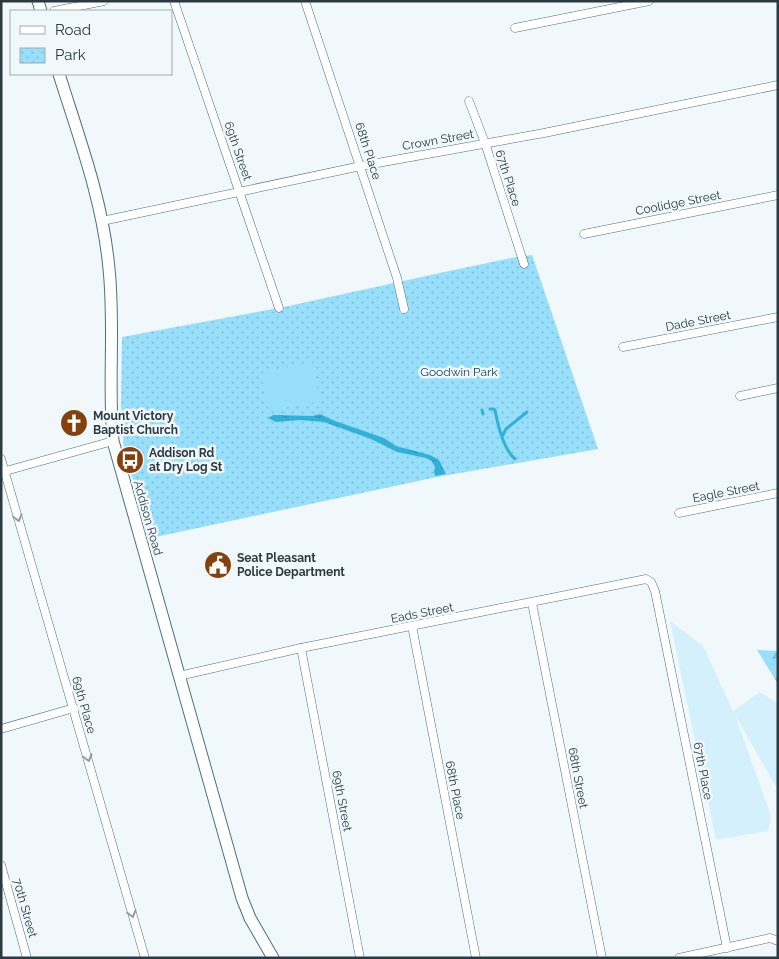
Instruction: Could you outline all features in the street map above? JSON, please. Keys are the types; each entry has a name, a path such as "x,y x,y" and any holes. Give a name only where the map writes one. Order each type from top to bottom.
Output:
{"main road":[{"name":"Addison Road","path":"59,75 88,161 106,245 111,293 110,398 113,440 242,898 250,918 273,958"}],"street":[{"path":"59,10 104,1"},
{"name":"69th Street","path":"174,1 279,308"},
{"name":"68th Place","path":"305,1 361,166 397,278 404,309"},
{"path":"515,28 649,1"},
{"name":"Crown Street","path":"102,221 239,190 544,133 778,85"},
{"name":"67th Place","path":"468,101 485,143 524,264"},
{"name":"Coolidge Street","path":"584,234 778,195"},
{"name":"Dade Street","path":"623,347 778,317"},
{"path":"740,396 778,388"},
{"path":"3,472 113,440"},
{"name":"69th Place","path":"1,459 3,472 74,708 144,958"},
{"name":"Eagle Street","path":"679,513 778,493"},
{"name":"Eads Street","path":"180,676 301,648 532,603 644,578 651,582 656,598"},
{"name":"67th Place","path":"656,598 727,948"},
{"name":"68th Street","path":"532,603 602,958"},
{"name":"68th Place","path":"412,626 476,958"},
{"name":"69th Street","path":"301,648 360,958"},
{"path":"1,729 74,708"},
{"name":"70th Street","path":"1,864 27,958"},
{"path":"679,958 770,938 778,942"}],"shaded area":[{"path":"670,621 703,646 733,711 760,692 778,703 778,790 735,715 771,816 768,831 716,840"}],"green space":[{"name":"Goodwin Park","path":"532,255 598,449 437,477 151,538 124,451 121,406 122,337 284,307"},
{"path":"312,362 320,401 269,411 261,373"},
{"path":"757,650 778,651 778,684"}],"water":[{"path":"320,414 384,438 396,446 430,455 439,460 446,474 435,476 435,467 432,461 426,458 397,452 371,439 324,422 300,420 276,422 268,418 273,415 313,416"}],"waterway":[{"path":"490,409 495,410 504,443 515,459"},
{"path":"482,410 483,414"},
{"path":"503,435 506,429 527,412"}],"place":[{"name":"Mount Victory Baptist Church","path":"74,423"},
{"name":"Addison Rd at Dry Log St","path":"130,460"},
{"name":"Seat Pleasant Police Department","path":"218,565"}]}
